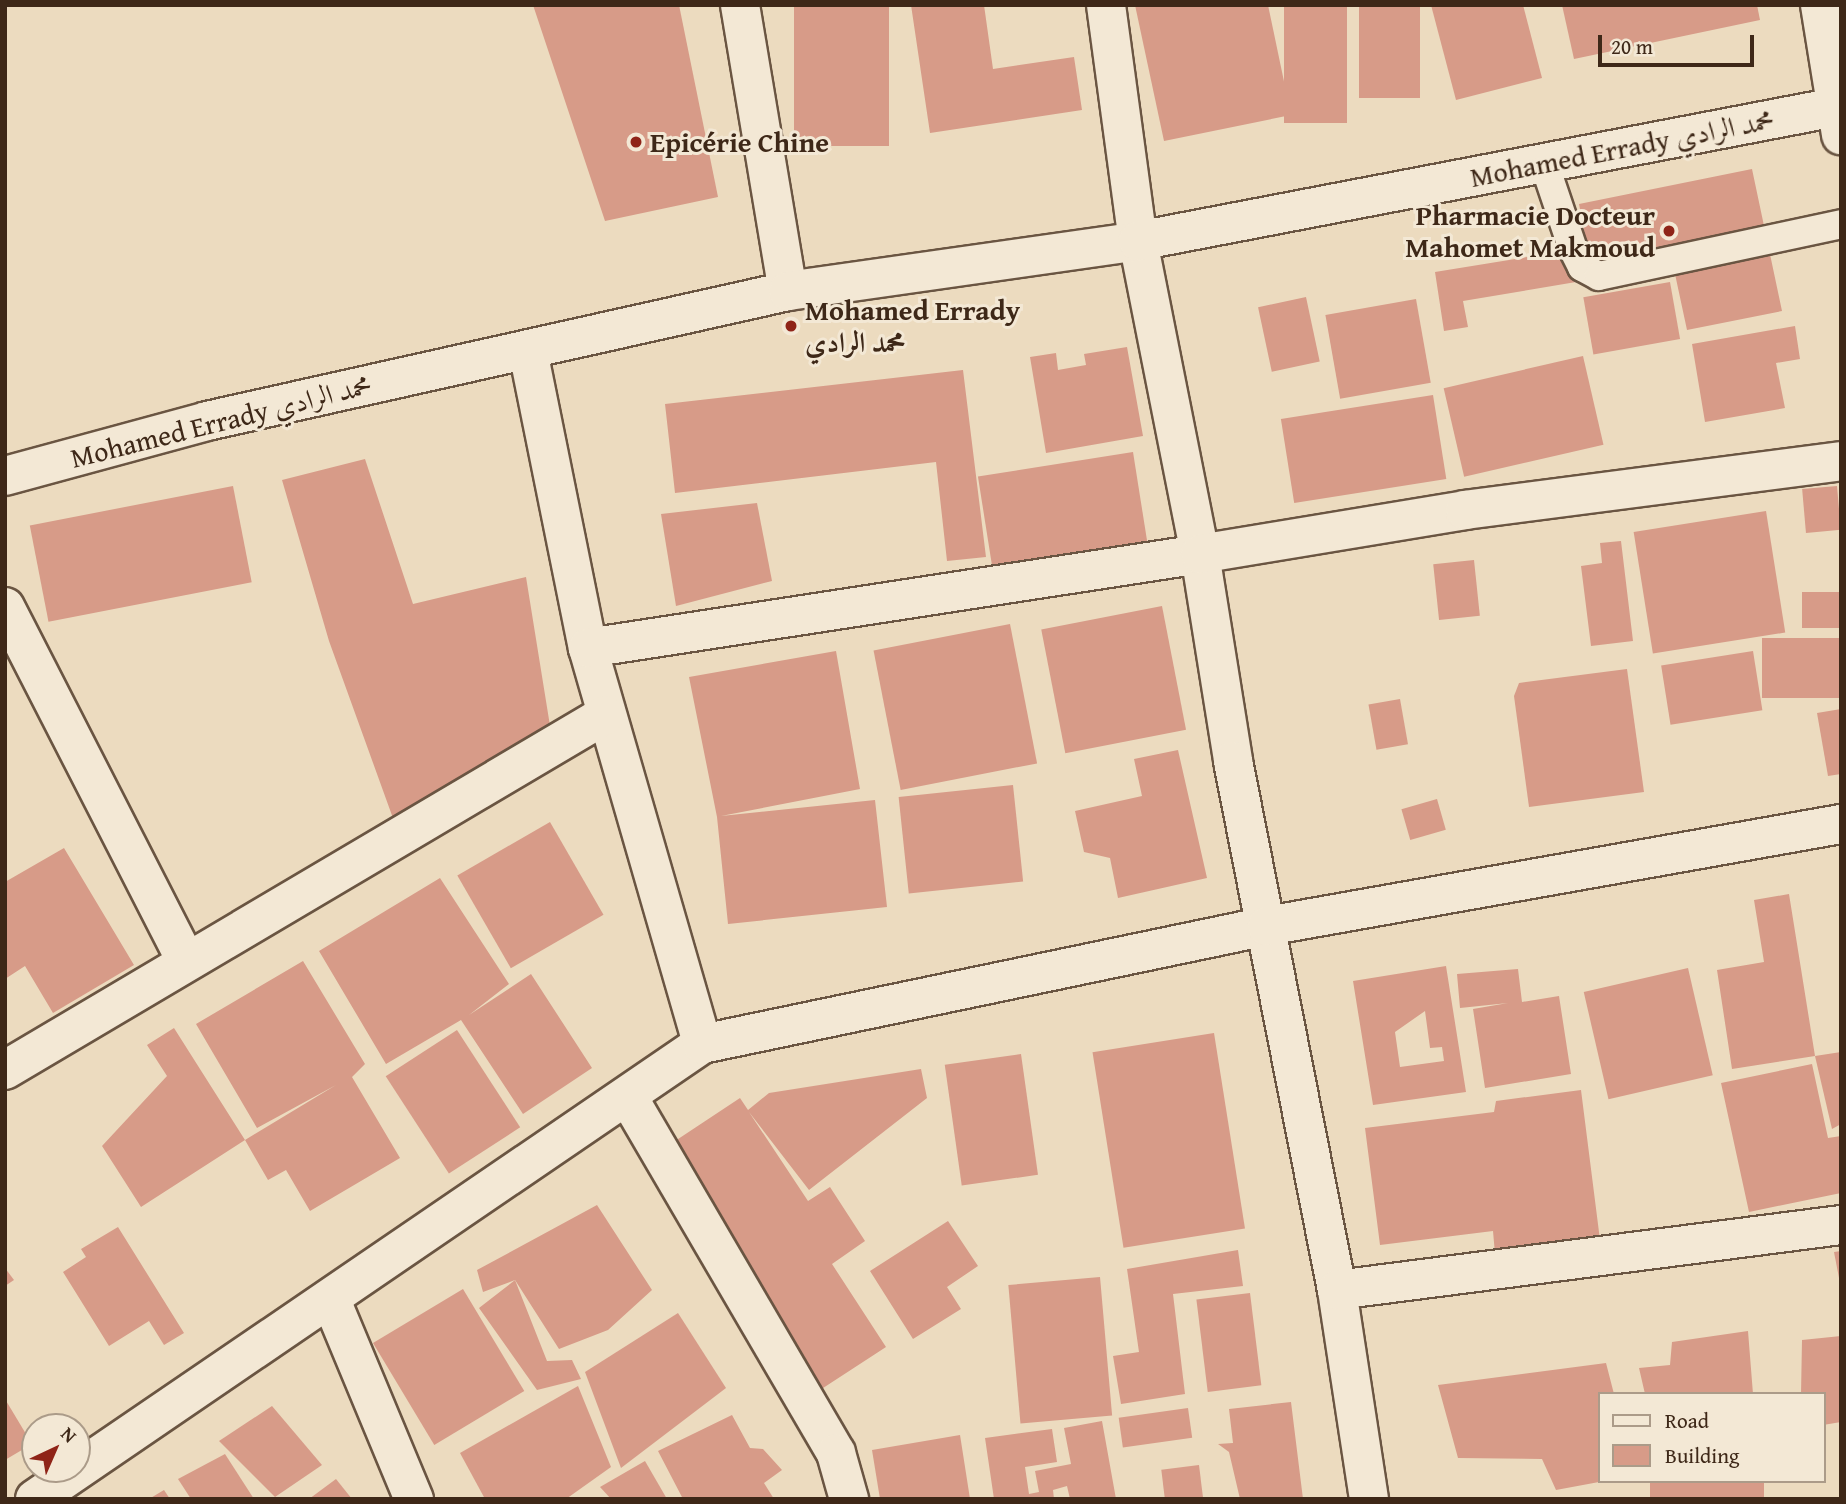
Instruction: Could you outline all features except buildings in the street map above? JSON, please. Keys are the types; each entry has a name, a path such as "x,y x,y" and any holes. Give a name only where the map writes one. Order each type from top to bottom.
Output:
{"street":[{"path":"740,5 788,291"},
{"path":"1106,5 1139,241 1200,554 1233,761 1337,1290 1369,1499"},
{"path":"1820,5 1839,116"},
{"name":"Mohamed Errady محمد الرادي","path":"5,476 220,418 788,291 1139,241 1544,163 1839,116"},
{"path":"528,351 588,648 605,715 702,1044"},
{"path":"588,648 1200,554 1465,510 1841,461"},
{"path":"5,607 186,961"},
{"path":"5,1070 605,715"},
{"path":"34,1499 331,1300 702,1044 1267,926 1841,824"},
{"path":"628,1097 836,1453 849,1499"},
{"path":"1337,1290 1841,1226"},
{"path":"331,1300 414,1499"}],"lane":[{"path":"1544,163 1573,249 1582,267 1598,276 1841,225"}],"place":[{"name":"Epicérie Chine","path":"636,142"},
{"name":"Pharmacie Docteur Mahomet Makmoud","path":"1669,231"},
{"name":"Mohamed Errady محمد الرادي","path":"791,326"}]}
